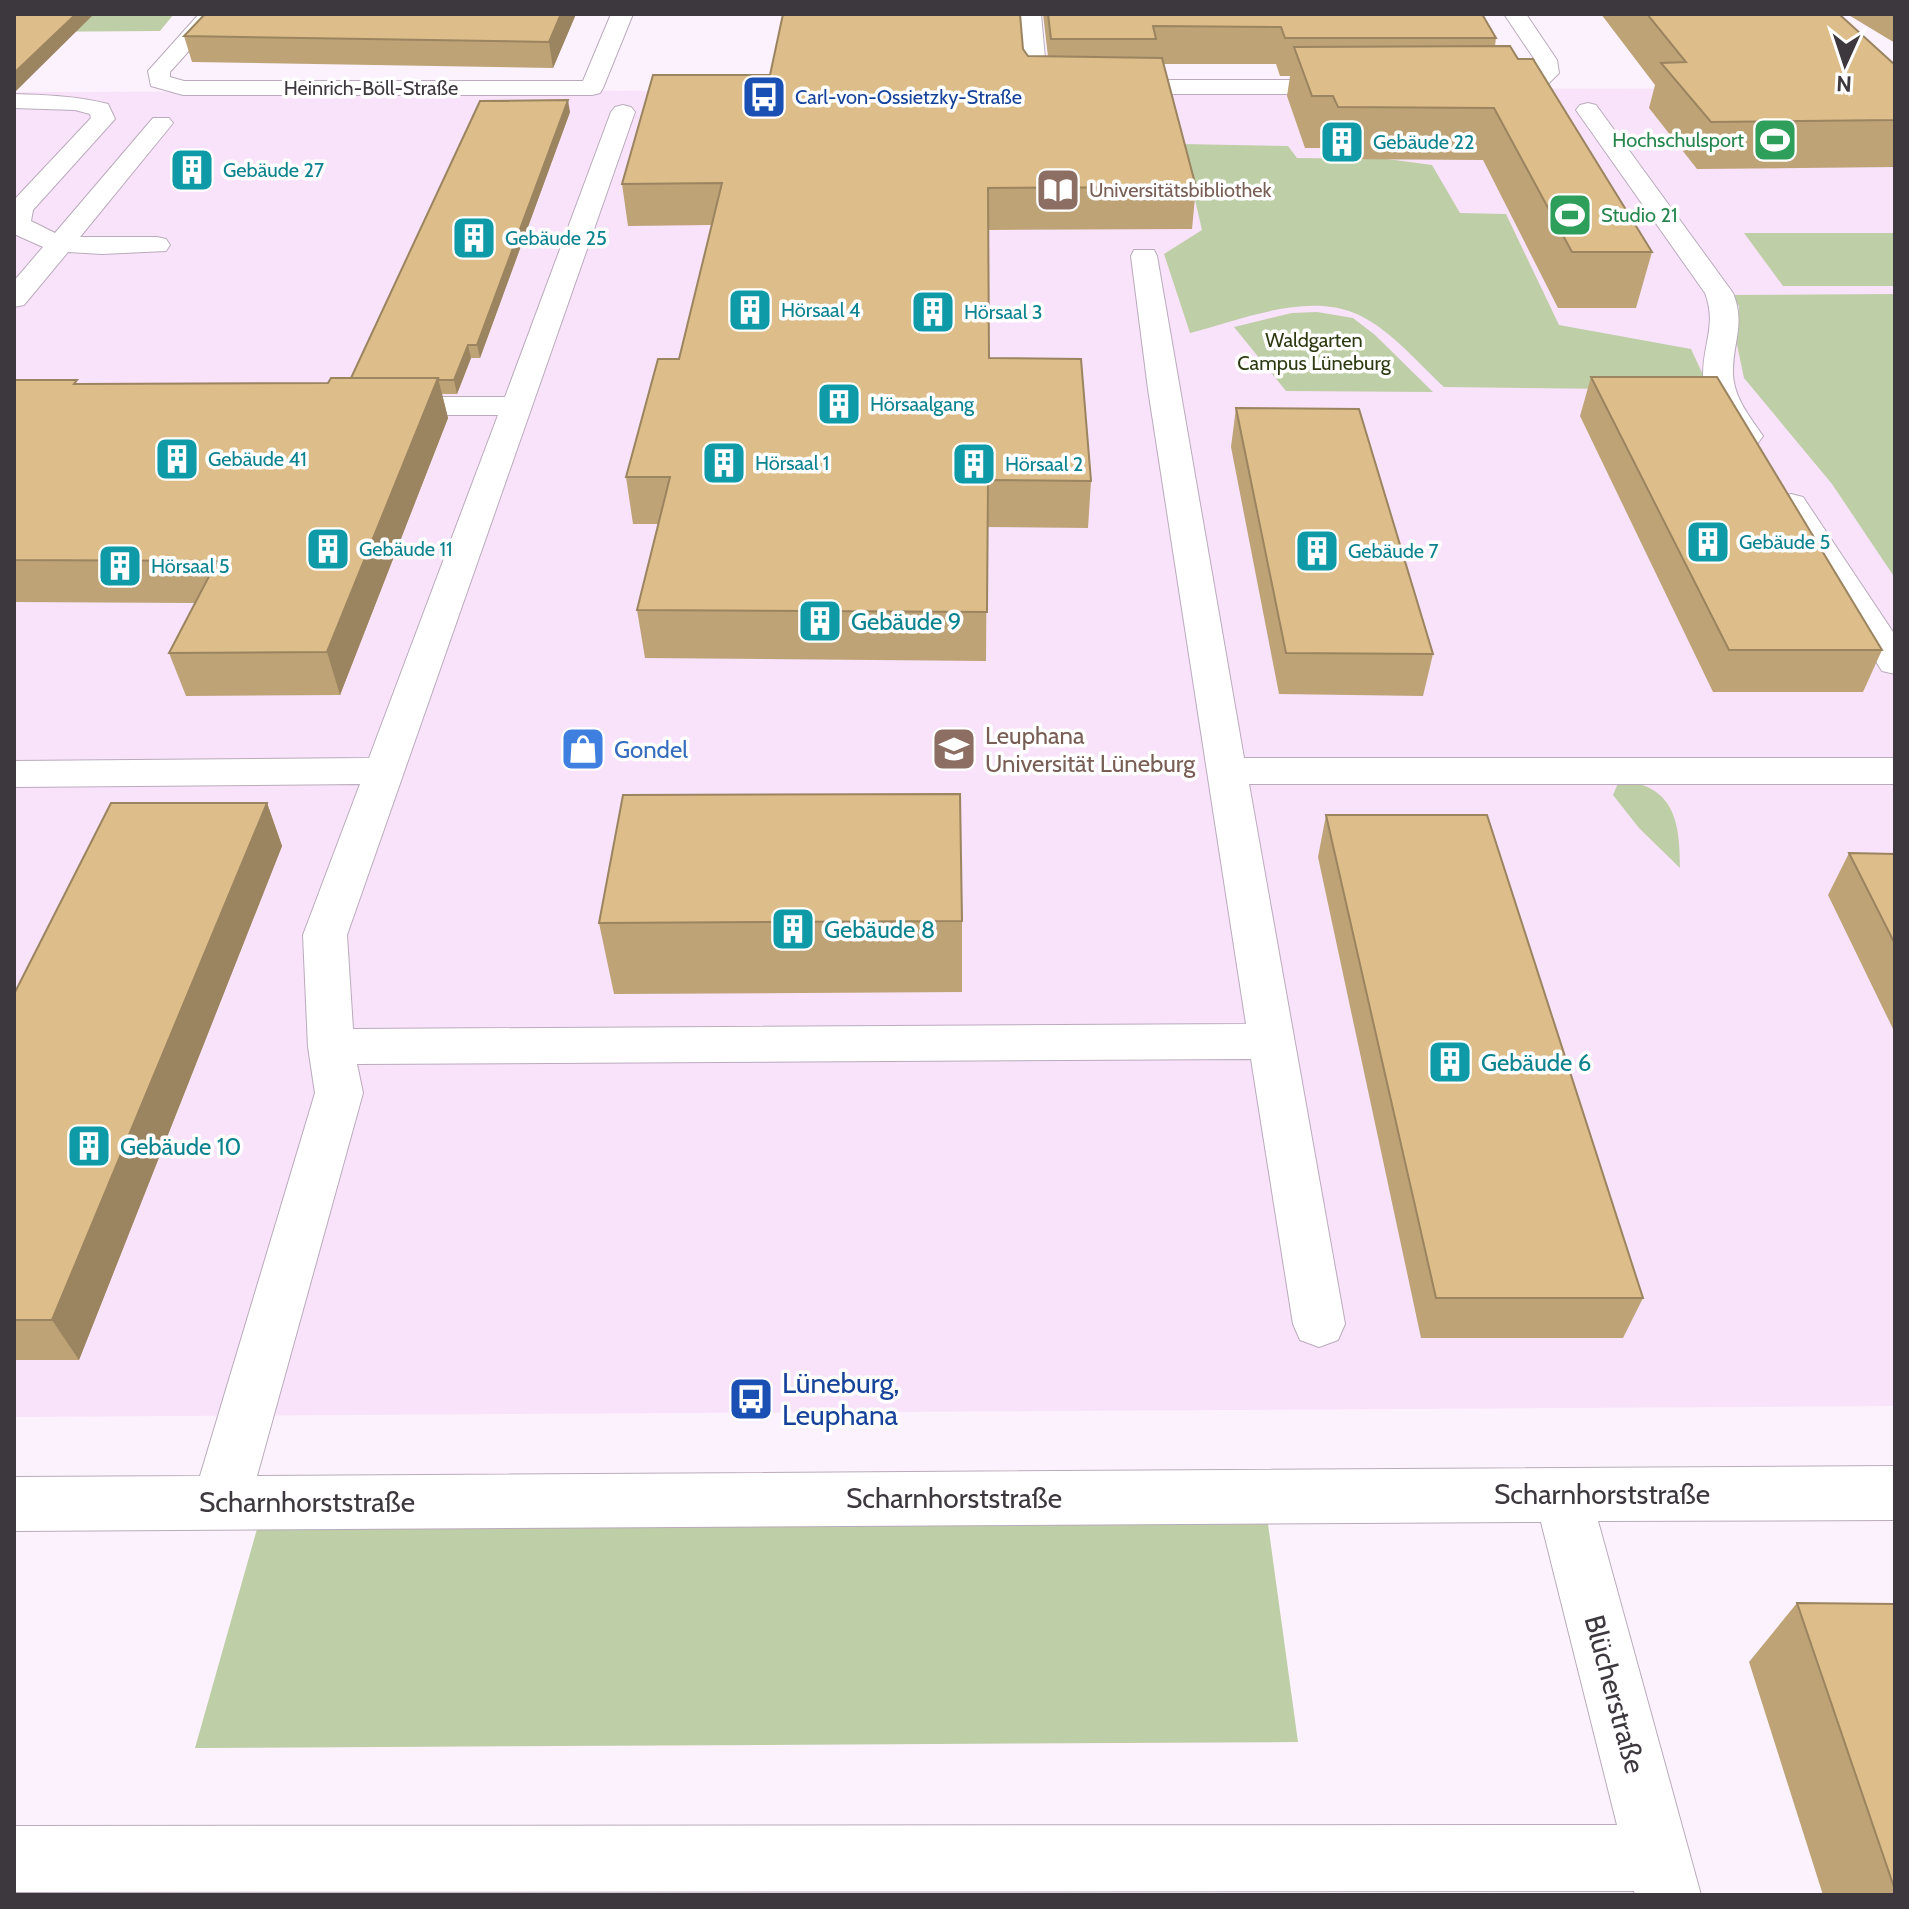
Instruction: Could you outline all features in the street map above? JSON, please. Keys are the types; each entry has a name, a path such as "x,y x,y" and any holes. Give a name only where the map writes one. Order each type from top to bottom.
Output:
{"street":[{"path":"14,101 75,103 100,109 131,97 159,81 159,71 211,14"},
{"name":"Heinrich-Böll-Straße","path":"159,81 183,88 592,88 622,14"},
{"path":"1030,14 1036,87 1374,87"},
{"path":"1468,86 1516,86 1537,82 1548,73 1546,60 1515,14"},
{"path":"100,109 103,119 21,208 17,224 32,236 60,243 157,245"},
{"path":"1588,110 1719,293 1726,311 1718,375 1723,399 1895,663"},
{"path":"221,1502 339,1093 331,1047 325,935 623,112"},
{"path":"14,299 161,123"},
{"path":"1144,256 1163,389 1319,1324"},
{"path":"364,406 517,406"},
{"path":"14,774 384,771"},
{"path":"1226,771 1895,771"},
{"path":"331,1047 1272,1041"},
{"name":"Blücherstraße","path":"1562,1493 1663,1876"},
{"name":"Scharnhorststraße","path":"14,1504 1895,1493"},
{"path":"14,1859 1663,1876"}],"shaded area":[{"name":"Leuphana Universität Lüneburg","path":"1895,88 1895,1406 14,1417 14,92"}],"green space":[{"path":"14,14 174,14 160,31 14,32"},
{"path":"1182,144 1288,146 1297,158 1387,159 1432,165 1460,213 1506,214 1559,325 1691,349 1710,390 1444,387 1394,338 1359,315 1339,308 1318,306 1274,310 1190,333 1164,254 1202,230"},
{"path":"1744,233 1895,233 1895,286 1783,286"},
{"path":"1895,294 1895,578 1832,484 1744,378 1736,340 1739,306 1730,295"},
{"name":"Waldgarten Campus Lüneburg","path":"1317,312 1353,318 1375,335 1433,392 1286,391 1234,327 1292,313"},
{"path":"1619,781 1652,789 1670,808 1678,835 1680,868 1639,828 1613,795"},
{"path":"1268,1524 1298,1742 195,1748 257,1529"}],"building":[{"path":"14,14 76,14 14,73"},
{"path":"205,14 561,14 549,42 184,36"},
{"path":"783,14 1020,14 1023,49 1028,56 1162,58 1196,187 988,188 989,358 1081,359 1091,481 988,480 987,612 637,610 670,477 626,477 658,359 679,359 722,183 622,184 653,75 770,75"},
{"path":"1048,14 1482,14 1496,38 1285,38 1281,27 1153,26 1156,39 1051,39"},
{"path":"1647,14 1839,14 1895,65 1895,120 1711,122 1661,63 1686,62"},
{"path":"1510,46 1518,59 1533,59 1652,252 1572,252 1494,108 1338,107 1333,96 1312,96 1294,47"},
{"name":"Gebäude 25","path":"568,100 477,345 468,345 454,380 351,378 480,101"},
{"name":"Gebäude 5","path":"1591,377 1717,377 1882,650 1729,650"},
{"path":"331,378 438,378 327,652 169,653 217,561 14,560 14,380 77,380 74,384 328,383"},
{"name":"Gebäude 7","path":"1236,408 1359,409 1433,654 1286,653"},
{"path":"960,794 962,921 599,923 623,795"},
{"name":"Gebäude 10","path":"111,803 267,803 52,1320 14,1320 14,994"},
{"name":"Gebäude 6","path":"1326,815 1487,815 1643,1298 1436,1298"},
{"path":"1849,853 1895,854 1895,944"},
{"path":"1797,1603 1895,1604 1895,1890"}],"place":[{"name":"Carl-von-Ossietzky-Straße","path":"764,97"},
{"name":"Hochschulsport","path":"1775,140"},
{"name":"Gebäude 22","path":"1342,142"},
{"name":"Gebäude 27","path":"192,170"},
{"name":"Universitätsbibliothek","path":"1058,190"},
{"name":"Studio 21","path":"1570,215"},
{"name":"Gebäude 25","path":"474,238"},
{"name":"Hörsaal 4","path":"750,310"},
{"name":"Hörsaal 3","path":"933,312"},
{"name":"Hörsaalgang","path":"839,404"},
{"name":"Gebäude 41","path":"177,459"},
{"name":"Hörsaal 1","path":"724,463"},
{"name":"Hörsaal 2","path":"974,464"},
{"name":"Gebäude 5","path":"1708,542"},
{"name":"Gebäude 11","path":"328,549"},
{"name":"Gebäude 7","path":"1317,551"},
{"name":"Hörsaal 5","path":"120,566"},
{"name":"Gebäude 9","path":"820,621"},
{"name":"Gondel","path":"583,749"},
{"name":"Leuphana Universität Lüneburg","path":"954,749"},
{"name":"Gebäude 8","path":"793,929"},
{"name":"Gebäude 6","path":"1450,1062"},
{"name":"Gebäude 10","path":"89,1146"},
{"name":"Lüneburg, Leuphana","path":"751,1399"}]}
